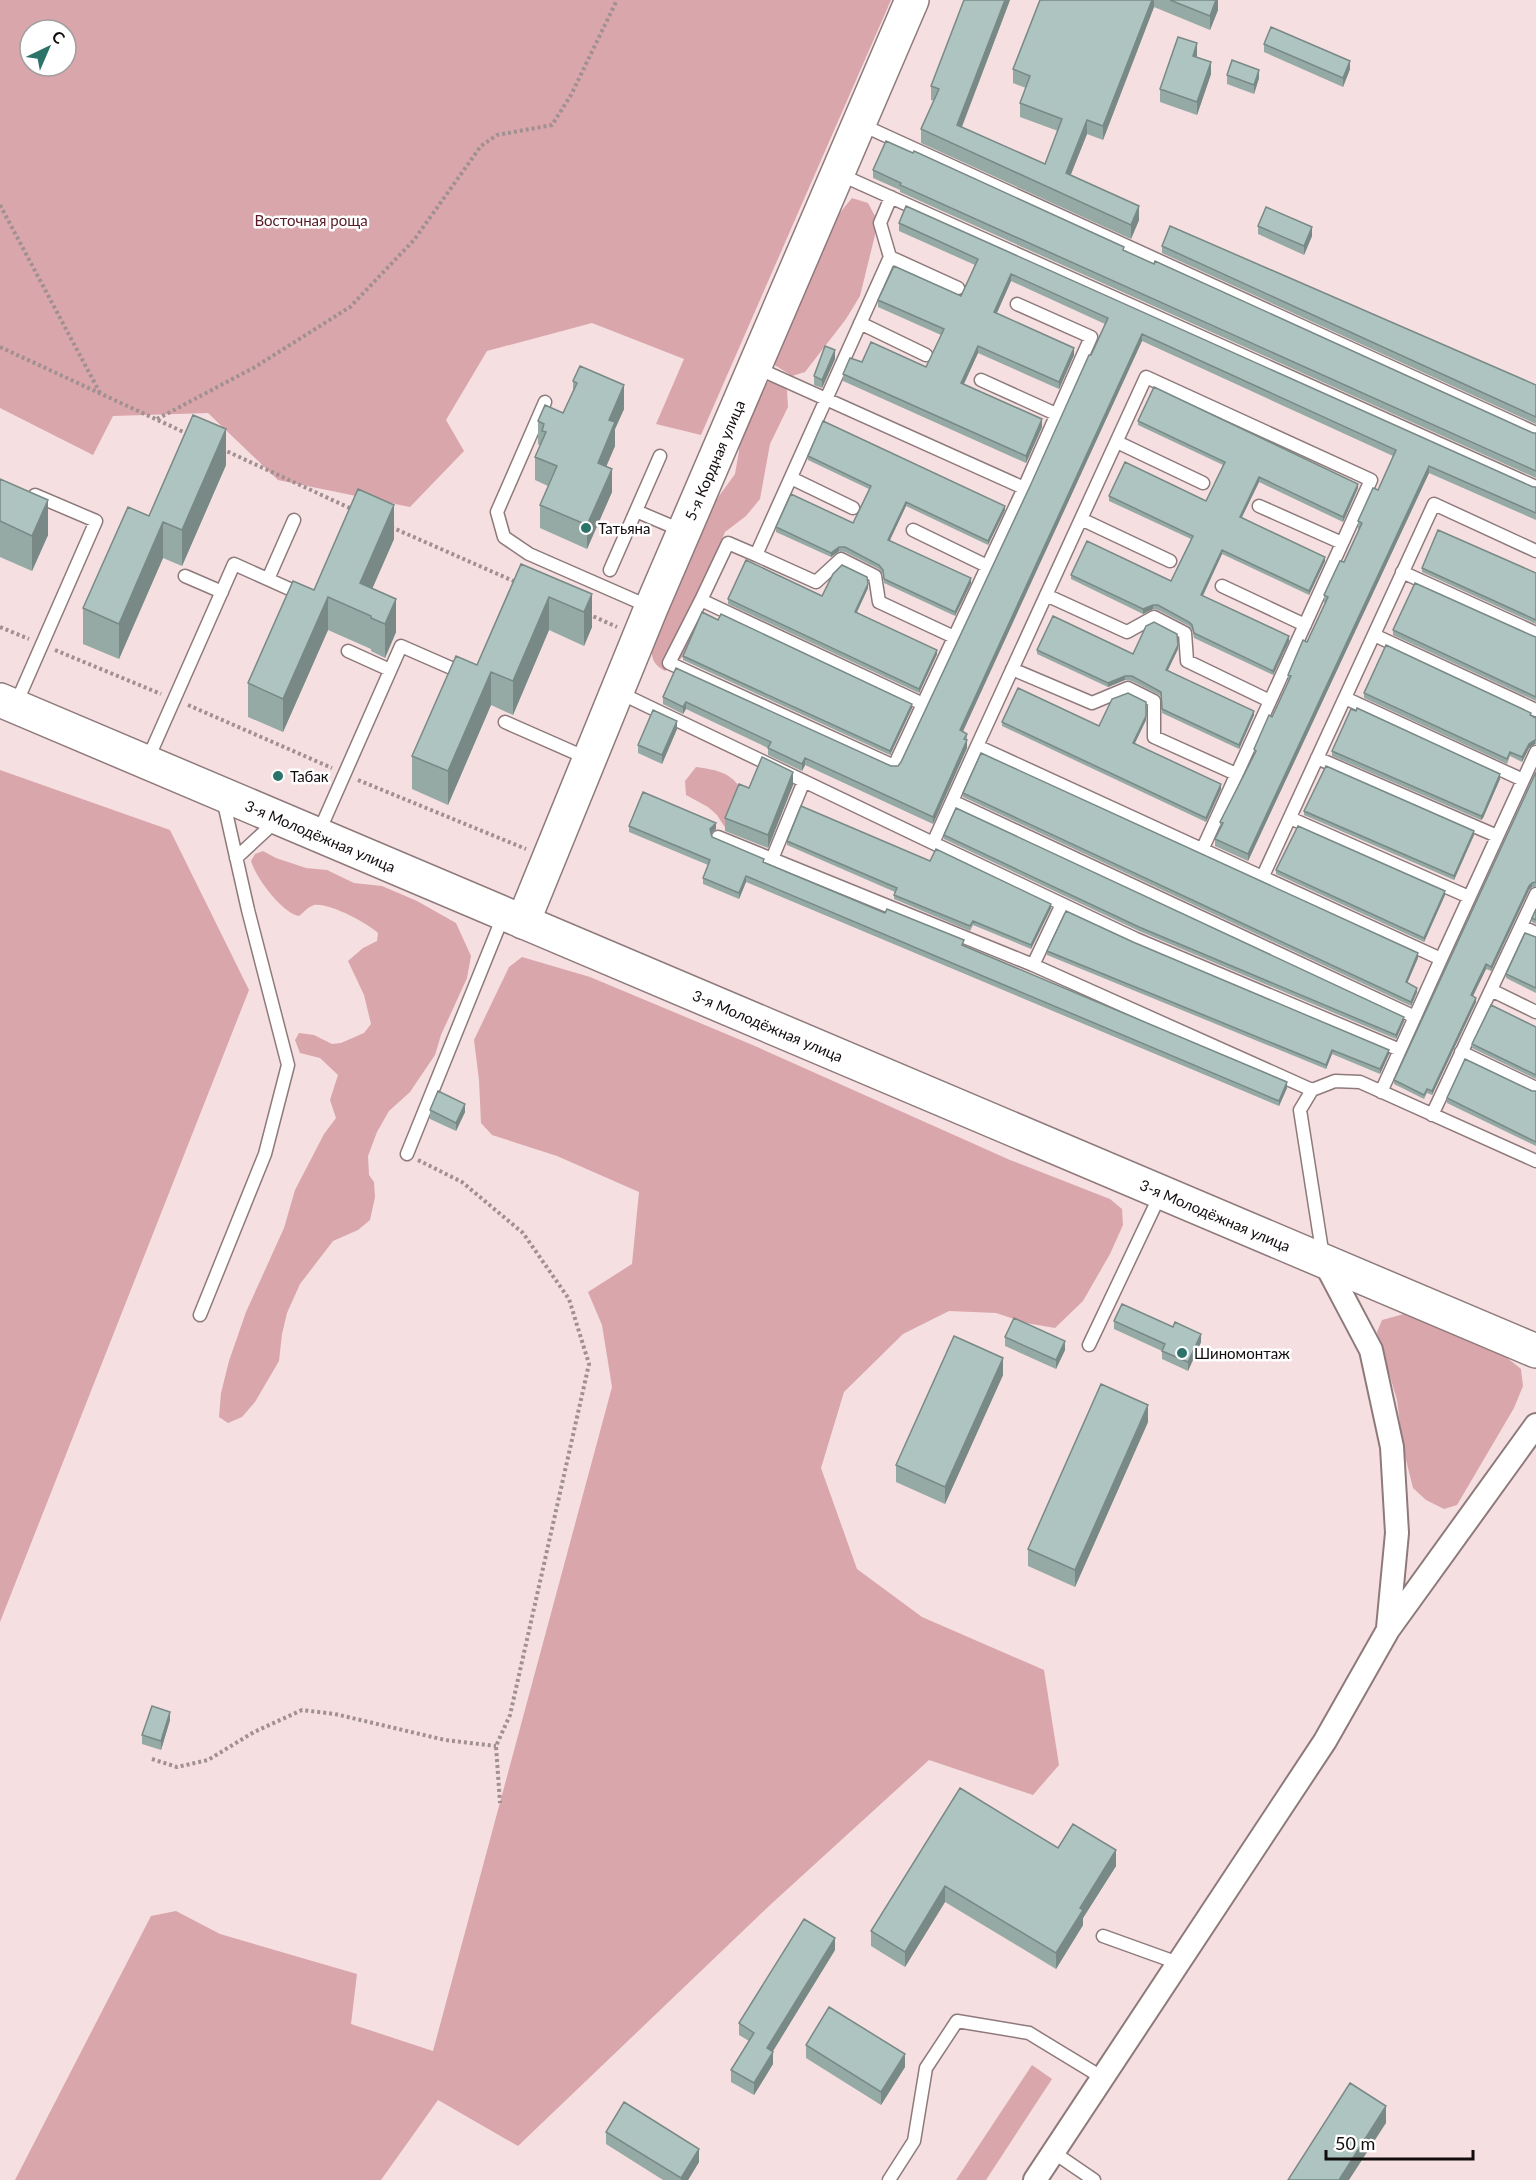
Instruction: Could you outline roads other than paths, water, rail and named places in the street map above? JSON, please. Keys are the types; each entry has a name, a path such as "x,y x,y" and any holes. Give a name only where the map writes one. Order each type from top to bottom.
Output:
{"main road":[{"name":"5-я Кордная улица","path":"513,918 549,858 651,608 912,0"},
{"name":"3-я Молодёжная улица","path":"7,704 1536,1351"}],"street":[{"path":"1324,1261 1371,1350 1392,1447 1397,1533 1388,1630"},
{"path":"1035,2180 1325,1742 1388,1630 1536,1425"}],"lane":[{"path":"859,124 1536,433"},
{"path":"838,174 1536,487"},
{"path":"756,555 890,257 880,224 891,197"},
{"path":"890,257 958,288"},
{"path":"954,637 879,602 875,576 841,560 816,582 728,543 669,663 894,766 1024,488 1091,338 1017,304"},
{"path":"860,323 926,355"},
{"path":"755,367 1024,488"},
{"path":"933,843 1146,377 1371,480 1202,850"},
{"path":"981,380 1056,414"},
{"path":"545,402 497,512 504,537 529,554 651,608"},
{"path":"1117,442 1203,483"},
{"path":"610,570 660,456"},
{"path":"791,478 853,508"},
{"path":"7,704 42,644 96,521 21,489"},
{"path":"1262,878 1434,504 1536,550"},
{"path":"1259,506 1342,543"},
{"path":"636,511 684,532"},
{"path":"1081,519 1170,561"},
{"path":"268,579 294,520"},
{"path":"913,530 987,566"},
{"path":"147,763 234,564 308,597"},
{"path":"1402,572 1536,633"},
{"path":"185,576 222,592"},
{"path":"1222,586 1305,625"},
{"path":"1046,595 1127,632 1154,617 1185,633 1187,661 1270,701"},
{"path":"701,600 923,704"},
{"path":"1374,635 1536,710"},
{"path":"317,835 401,646 473,678"},
{"path":"348,651 390,670"},
{"path":"1012,669 1092,703 1128,688 1154,701 1154,737 1236,774"},
{"path":"617,691 1136,939 1400,1050"},
{"path":"1345,698 1523,780"},
{"path":"505,722 590,759"},
{"path":"977,746 1441,959"},
{"path":"1381,1092 1536,752"},
{"path":"1317,758 1497,836"},
{"path":"772,859 804,781"},
{"path":"200,1315 265,1154 288,1065 222,795"},
{"path":"952,801 1415,1017"},
{"path":"1290,818 1469,897"},
{"path":"236,858 279,819"},
{"path":"718,837 1033,965 1312,1090"},
{"path":"1432,1115 1536,894"},
{"path":"1033,965 1062,904"},
{"path":"407,1154 513,918"},
{"path":"1521,926 1536,933"},
{"path":"1491,990 1536,1012"},
{"path":"1461,1052 1536,1088"},
{"path":"1324,1261 1300,1110 1312,1090 1335,1081 1360,1082 1536,1161"},
{"path":"1089,1345 1161,1192"},
{"path":"1103,1936 1178,1963"},
{"path":"889,2180 914,2141 926,2068 957,2021 1029,2033 1103,2078"},
{"path":"1053,2152 1094,2180"}],"place":[{"name":"Татьяна","path":"586,528"},
{"name":"Табак","path":"278,776"},
{"name":"Шиномонтаж","path":"1182,1353"}],"park label":[{"name":"Восточная роща","path":"311,220"}]}
